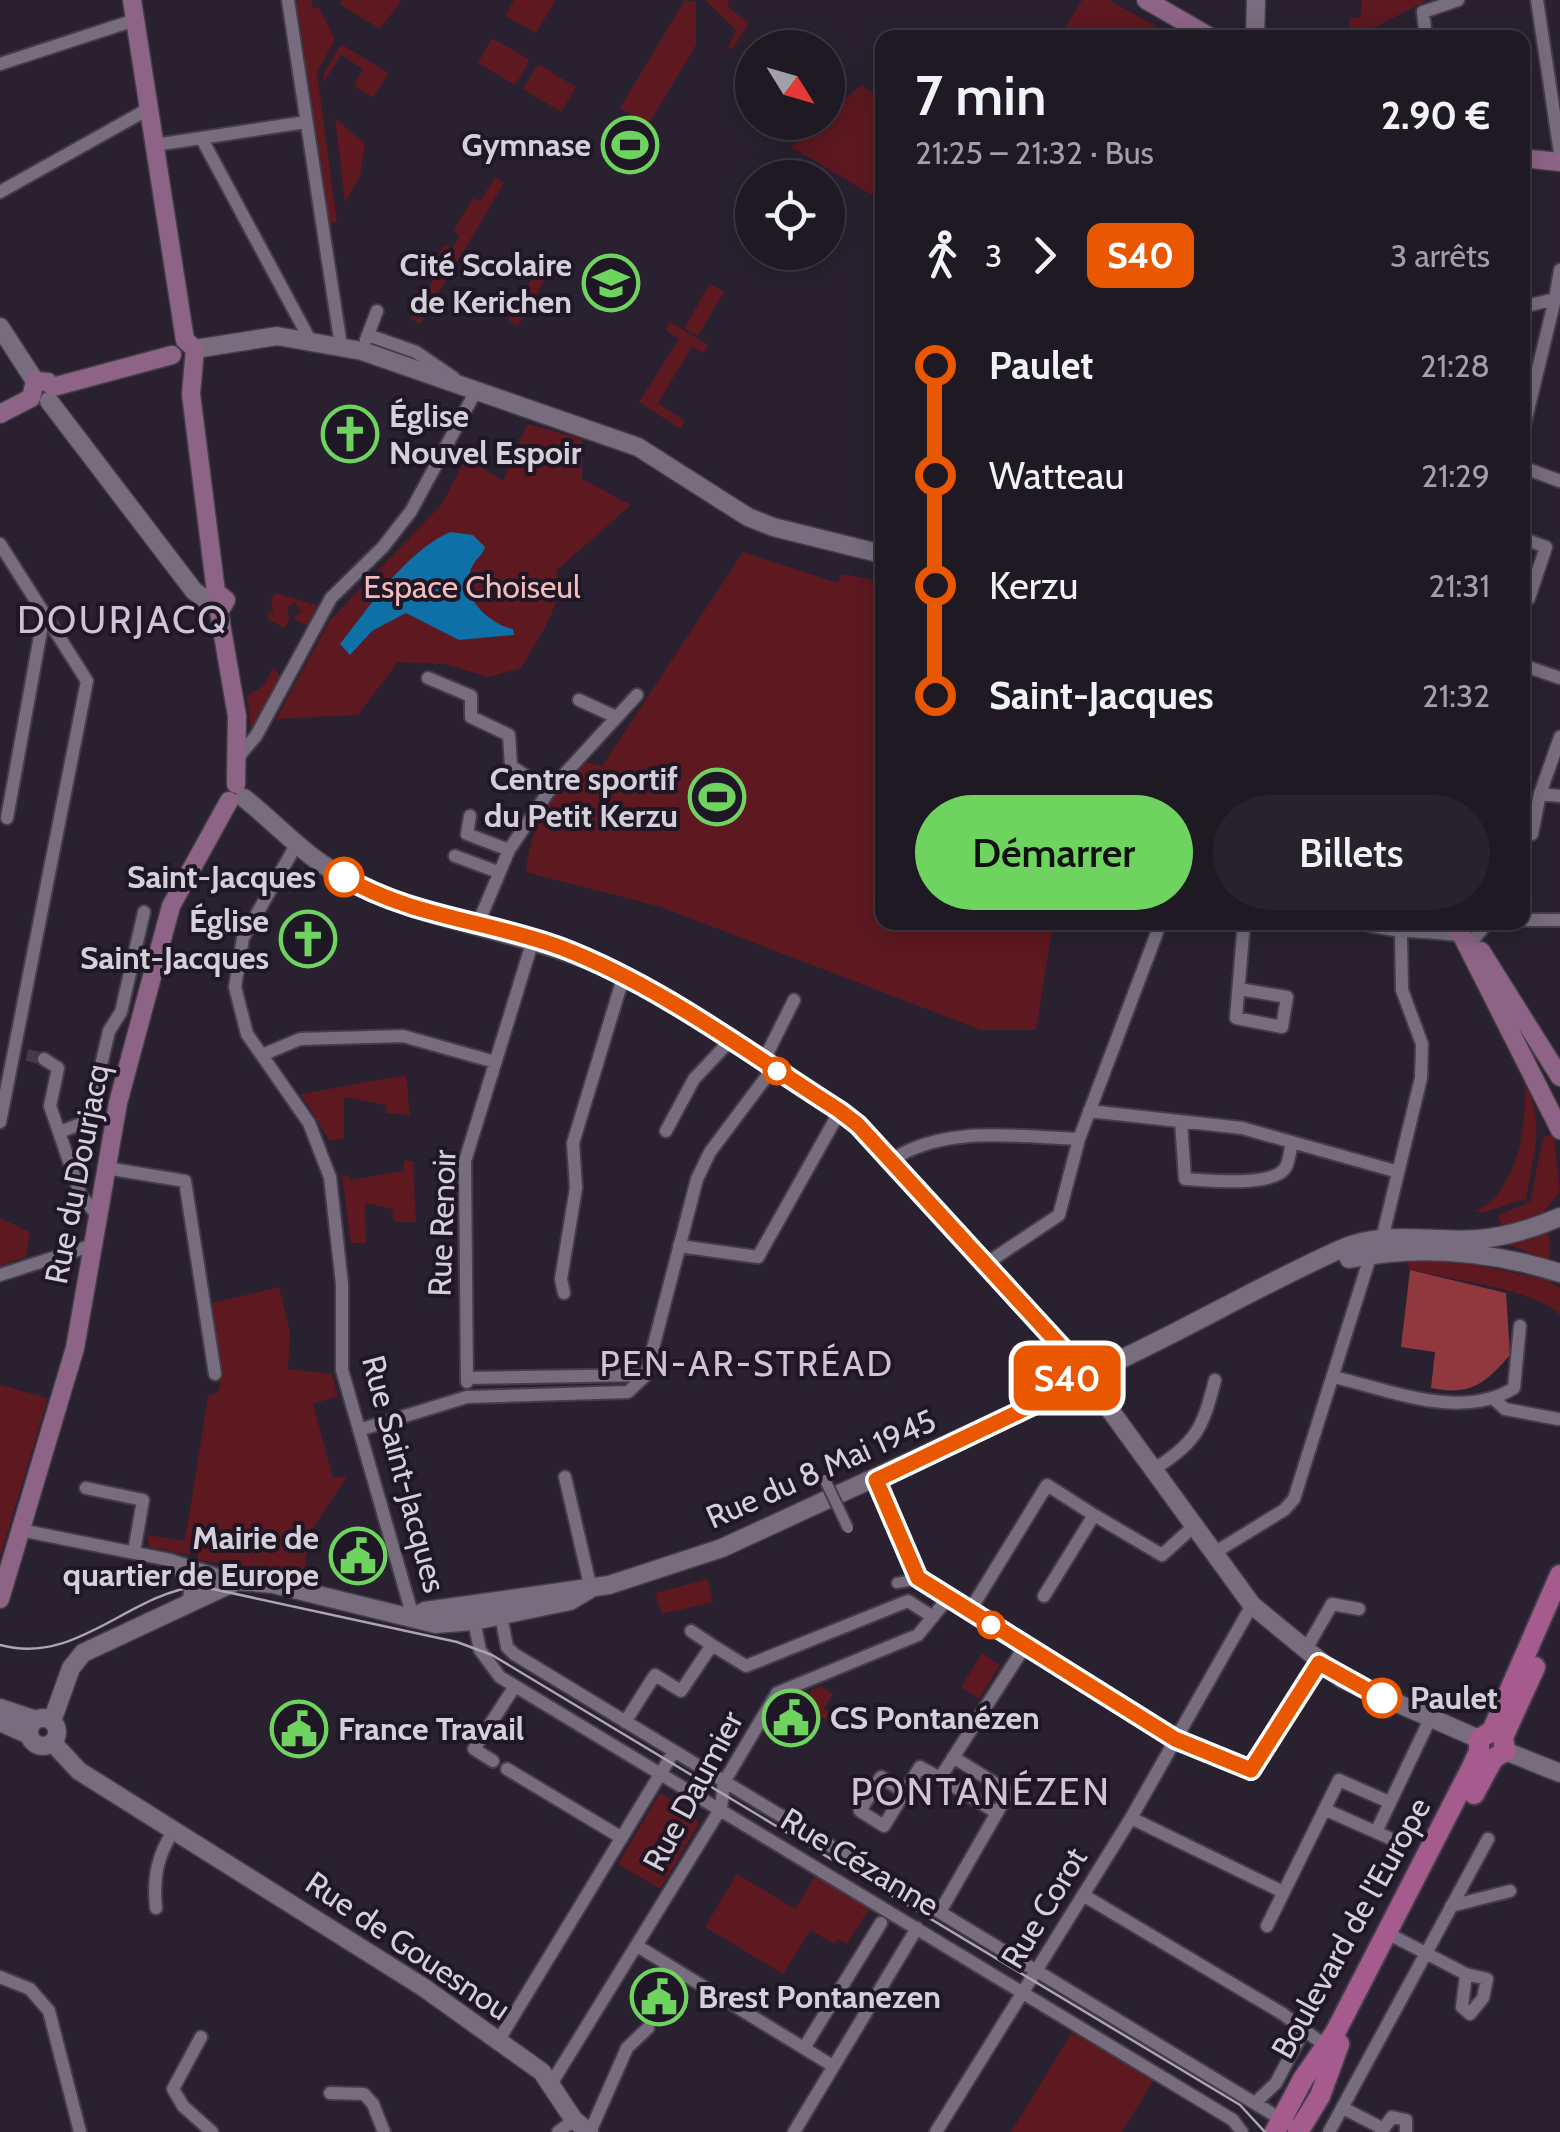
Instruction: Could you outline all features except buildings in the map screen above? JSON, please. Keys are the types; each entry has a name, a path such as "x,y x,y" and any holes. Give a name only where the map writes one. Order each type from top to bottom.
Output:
{"main road":[{"path":"132,0 191,394 214,601 237,716 236,794"},
{"path":"1146,0 1198,30"},
{"path":"1530,159 1560,162"},
{"path":"26,398 184,354"},
{"name":"Rue du Dourjacq","path":"0,1599 75,1348 118,1103 171,906 236,794"},
{"path":"1464,930 1560,1078"},
{"path":"1464,930 1560,1130"},
{"name":"Boulevard de l'Europe","path":"1492,1745 1560,1574"},
{"name":"Boulevard de l'Europe","path":"1288,2128 1320,2096 1332,2056 1560,1605"},
{"name":"Boulevard de l'Europe","path":"1288,2128 1303,2078 1327,2047 1392,1935"}],"street":[{"path":"288,0 341,346"},
{"path":"1255,30 1256,0"},
{"path":"1425,30 1423,12 1458,0"},
{"path":"1537,0 1560,153"},
{"path":"0,64 135,20"},
{"path":"0,192 150,108"},
{"path":"155,145 203,141 306,122"},
{"path":"203,141 310,340"},
{"path":"1530,402 1560,270"},
{"path":"1530,305 1555,299"},
{"path":"365,343 378,311"},
{"path":"0,327 26,398 194,590 214,601"},
{"path":"184,354 277,336 341,346 365,343 471,387 638,447 748,516 773,527 875,552"},
{"path":"238,757 256,736 331,598 383,546 411,510 471,387"},
{"path":"1530,471 1560,481"},
{"path":"1530,541 1546,547 1530,595"},
{"path":"0,544 87,681 20,1053 0,1122"},
{"path":"7,818 44,614"},
{"path":"1530,668 1560,678"},
{"path":"428,678 471,696 471,717 510,735 511,766 549,791"},
{"path":"477,926 509,850 549,791 637,696"},
{"path":"580,700 616,717"},
{"path":"1532,834 1540,794 1560,738"},
{"path":"236,794 295,847 392,900 533,940 624,976 840,1111 890,1160 1075,1363"},
{"path":"1540,794 1560,796"},
{"path":"470,816 466,834 509,850"},
{"name":"Rue Saint-Jacques","path":"295,847 256,912 235,964 238,1006 247,1034 309,1123 330,1177 342,1284 342,1370 413,1617"},
{"path":"455,856 498,872"},
{"name":"Rue du Dourjacq","path":"60,1132 88,1122 109,1031 121,1012 144,912"},
{"path":"1530,920 1560,920"},
{"path":"984,1265 1060,1215 1079,1140 1158,930"},
{"path":"1239,988 1243,930"},
{"path":"1387,930 1401,934 1416,930"},
{"path":"1214,1553 1284,1510 1294,1499 1376,1247 1420,1080 1422,1044 1402,990 1401,934"},
{"name":"Rue Renoir","path":"467,1397 465,1161 533,940"},
{"path":"564,1293 561,1280 576,1188 573,1143 624,976"},
{"path":"359,1430 467,1397 628,1392 646,1375 689,1203 710,1152 768,1065 794,1000"},
{"path":"262,1056 300,1039 403,1036 495,1062"},
{"path":"666,1132 694,1079 729,1042"},
{"path":"44,1058 58,1068 50,1106 81,1196 98,1216"},
{"path":"679,1246 758,1257 840,1111"},
{"path":"1090,1111 1242,1128 1395,1172"},
{"path":"1181,1122 1185,1179 1254,1181 1278,1176 1286,1166 1292,1144"},
{"path":"890,1160 911,1148 976,1135 1079,1140"},
{"path":"106,1168 185,1181 216,1374"},
{"path":"1100,1369 1234,1298 1329,1258 1343,1260 1376,1247 1478,1240 1528,1230 1560,1218"},
{"path":"0,1275 93,1245"},
{"path":"1376,1247 1479,1253 1560,1273"},
{"path":"1334,1378 1452,1404 1495,1400 1514,1388 1520,1326"},
{"path":"1088,1361 1100,1369 1103,1381 1097,1392 1082,1397 1069,1388 1067,1374 1075,1363 1088,1361"},
{"path":"466,1378 646,1375"},
{"path":"1153,1470 1189,1446 1206,1415 1215,1380"},
{"name":"Rue du 8 Mai 1945","path":"413,1617 424,1611 591,1589 722,1548 1069,1388"},
{"path":"1097,1392 1252,1605 1312,1657 1360,1689 1560,1774"},
{"path":"1495,1400 1505,1409 1558,1420"},
{"path":"565,1477 591,1589"},
{"path":"824,1480 848,1528"},
{"path":"876,1480 918,1578 1175,1739 1251,1770 1312,1657 1332,1604 1359,1609"},
{"path":"969,1612 1047,1485 1162,1555 1194,1526"},
{"path":"86,1488 143,1500 134,1552"},
{"path":"1044,1596 1094,1515"},
{"path":"20,1530 170,1560 237,1582"},
{"path":"170,1560 191,1587 188,1603"},
{"path":"897,1583 918,1578"},
{"name":"Rue du 8 Mai 1945","path":"39,1725 83,1653 237,1582 274,1584 436,1624 474,1621 570,1601 591,1589"},
{"name":"Rue Daumier","path":"551,2084 721,1808 724,1782 777,1693 918,1634 948,1598"},
{"path":"691,1631 746,1666 908,1601 933,1617"},
{"name":"Rue Corot","path":"943,2130 1131,1818 1252,1605"},
{"name":"Rue Cézanne","path":"501,1616 507,1647 514,1654 1256,2102 1288,2128"},
{"name":"Rue Cézanne","path":"474,1621 489,1668 515,1686 1024,1992 1232,2120 1242,2132"},
{"path":"625,1722 655,1675 681,1690 712,1645"},
{"path":"940,1778 1025,1646"},
{"path":"493,1761 474,1750 515,1686"},
{"path":"0,1708 39,1725"},
{"path":"1376,1832 1431,1717"},
{"path":"0,1722 39,1725"},
{"name":"Rue de Gouesnou","path":"39,1725 37,1745 53,1743 78,1771 337,1930 496,2043 532,2064 584,2128"},
{"path":"496,2043 673,1753"},
{"path":"941,1910 1009,1792 953,1757"},
{"path":"904,1792 920,1766 997,1814"},
{"path":"506,1769 622,1838"},
{"path":"1267,1926 1339,1780 1389,1802"},
{"path":"1326,1810 1396,1841"},
{"path":"1131,1818 1283,1892"},
{"path":"156,1908 153,1880 160,1852 174,1830"},
{"path":"1330,2132 1488,1839"},
{"path":"1451,1906 1510,1891"},
{"path":"1083,1895 1305,2028 1327,2047"},
{"path":"804,2048 881,1923"},
{"path":"794,2132 917,1928"},
{"path":"1392,1935 1466,1974"},
{"path":"638,1947 833,2066"},
{"path":"0,1977 30,1989 48,2011 80,2132"},
{"path":"558,2132 584,2128 626,2048 648,2028"},
{"path":"1256,2102 1276,2083 1305,2028"},
{"path":"201,2037 173,2089 183,2106 212,2132"},
{"path":"330,2093 364,2094 374,2104 384,2132"},
{"path":"1344,2108 1381,2130 1392,2117 1400,2116 1406,2120 1406,2132"}],"green space":[{"path":"296,0 312,0 312,8 319,7 335,40 317,72 337,222 330,223"},
{"path":"342,0 402,0 380,29 339,4"},
{"path":"514,0 556,0 536,33 505,16"},
{"path":"685,0 696,2 696,45 648,125 620,108"},
{"path":"705,0 729,0 728,7 749,23 745,30 736,30"},
{"path":"1082,0 1109,0 1162,30 1063,30"},
{"path":"1362,0 1428,0 1370,30 1349,30 1350,18 1360,18"},
{"path":"492,38 530,60 515,85 478,63"},
{"path":"341,44 389,73 373,98 354,86 363,69 341,55 324,82 324,73"},
{"path":"538,64 576,87 561,112 523,89"},
{"path":"861,85 875,94 875,197 845,179 845,160 813,160 791,147 799,140 845,140 845,99"},
{"path":"335,118 365,144 360,176 345,202"},
{"path":"495,177 504,183 420,324 410,318 418,305 412,300 418,290 425,294 433,281 426,276 445,244 452,248 459,237 454,230 473,198 480,201"},
{"path":"542,261 552,267 518,326 508,320"},
{"path":"710,284 724,292 698,336 684,328"},
{"path":"670,322 708,345 703,353 692,347 658,403 685,421 680,429 639,402 679,339 665,330"},
{"name":"Espace Choiseul","path":"527,424 582,439 582,479 631,505 556,571 554,608 521,668 489,677 444,664 398,662 358,715 276,719 330,620 442,504 466,458 503,481"},
{"name":"Centre sportif du Petit Kerzu","path":"743,552 837,583 843,574 875,581 875,930 1052,930 1036,1030 981,1030 661,907 526,872 532,840 552,798 582,761 602,766"},
{"path":"277,593 318,606 307,626 293,618 301,612 295,602 288,607 289,622 284,628 268,619 267,613 273,612 271,598"},
{"path":"274,667 280,677 251,729 247,696 263,686"},
{"path":"406,1075 410,1115 387,1113 386,1105 344,1097 344,1139 329,1140 301,1094"},
{"path":"1524,1079 1536,1125 1526,1199 1482,1213 1476,1211 1502,1188 1518,1153"},
{"path":"1554,1135 1560,1192 1537,1220 1502,1229 1498,1215 1530,1202 1543,1137"},
{"path":"404,1161 413,1161 416,1222 394,1222 392,1209 365,1203 366,1243 351,1243 342,1176 348,1175 350,1180 403,1171"},
{"path":"0,1218 30,1232 26,1257 0,1266"},
{"path":"1549,1228 1550,1261 1504,1243"},
{"path":"1429,1255 1548,1280 1560,1289 1560,1315 1549,1306 1512,1292 1410,1270 1404,1256"},
{"path":"279,1287 290,1331 288,1369 332,1374 338,1396 313,1404 333,1478 348,1475 308,1536 304,1576 198,1560 198,1545 192,1545 190,1555 149,1547 147,1535 185,1541 208,1396 217,1393 220,1386 208,1304"},
{"path":"0,1385 48,1398 0,1557"},
{"path":"708,1579 713,1602 662,1614 655,1593"},
{"path":"982,1653 1000,1665 979,1699 961,1687"},
{"path":"821,1686 833,1694 824,1709 846,1723 843,1728 801,1707 812,1690"},
{"path":"660,1793 694,1813 699,1824 660,1889 618,1864"},
{"path":"737,1874 795,1909 815,1876 869,1909 847,1944 837,1939 834,1944 810,1930 783,1974 705,1927"},
{"path":"1072,2032 1153,2081 1122,2132 1011,2132"}],"shaded area":[{"path":"1410,1270 1506,1293 1510,1355 1493,1374 1467,1389 1431,1388 1435,1352 1401,1347"}],"water":[{"path":"450,532 473,535 485,547 468,577 472,598 486,615 513,629 514,635 459,640 406,613 372,631 350,655 340,644 376,597 403,566"}],"tunnel":[{"path":"27,1055 44,1059"}],"tram line":[{"path":"0,1645 27,1649 53,1646 173,1592 199,1586 457,1642 492,1655 1240,2105 1265,2132"}],"bus line":[{"name":"S40","path":"344,877 392,900 562,948 608,968 840,1111 858,1125 1066,1352 1075,1363 1067,1374 1069,1388 876,1480 918,1578 1185,1745 1251,1770 1319,1663 1382,1698"}],"place":[{"name":"Gymnase","path":"630,145"},
{"name":"Cité Scolaire de Kerichen","path":"611,283"},
{"name":"Église Nouvel Espoir","path":"350,434"},
{"name":"Centre sportif du Petit Kerzu","path":"717,797"},
{"name":"Saint-Jacques","path":"344,877"},
{"name":"Église Saint-Jacques","path":"308,939"},
{"name":"Mairie de quartier de Europe","path":"358,1556"},
{"name":"Paulet","path":"1382,1698"},
{"name":"CS Pontanézen","path":"791,1718"},
{"name":"France Travail","path":"299,1729"},
{"name":"Brest Pontanezen","path":"659,1997"}],"district":[{"name":"DOURJACQ","path":"123,620"},
{"name":"PEN-AR-STRÉAD","path":"747,1364"},
{"name":"PONTANÉZEN","path":"981,1792"}]}
